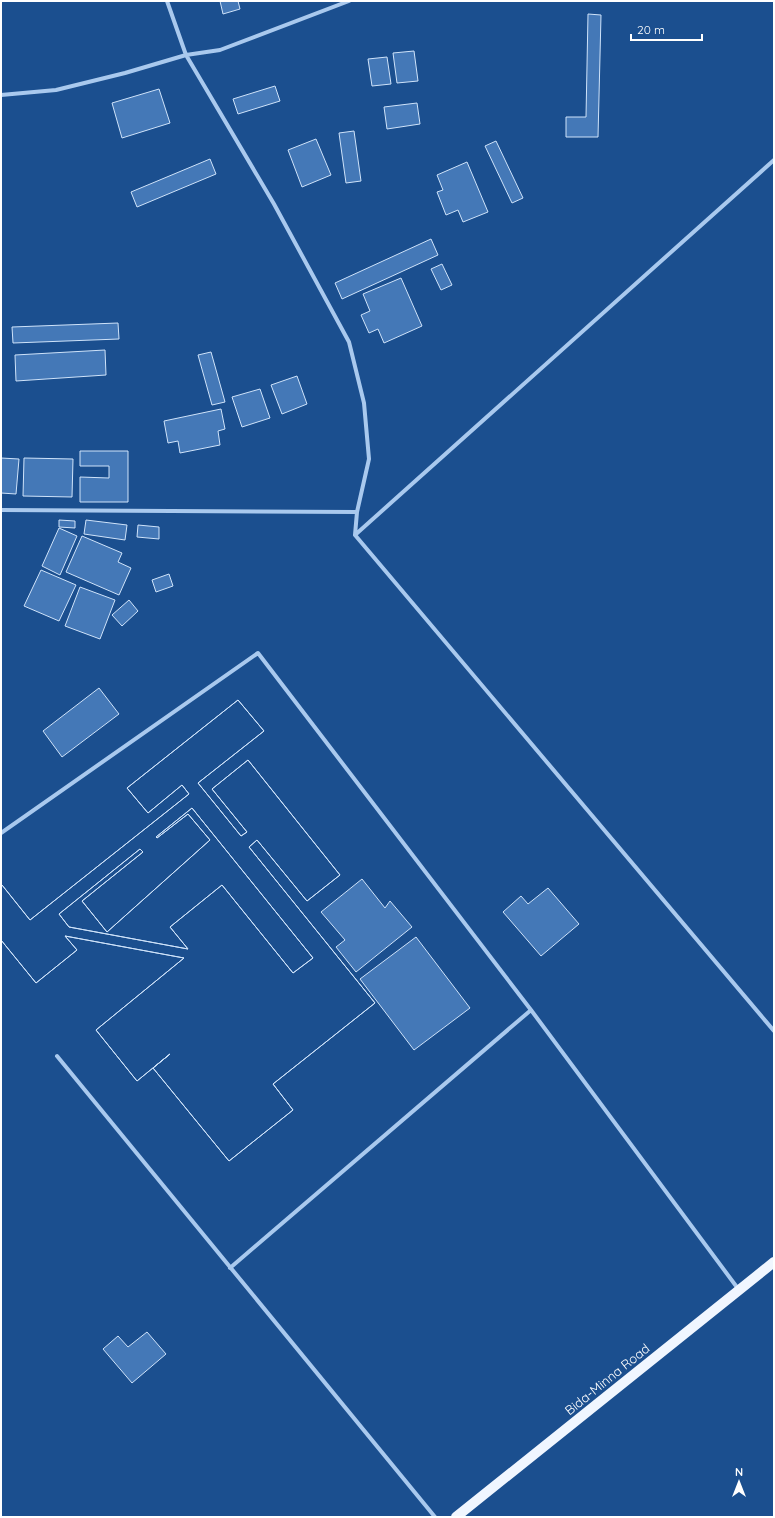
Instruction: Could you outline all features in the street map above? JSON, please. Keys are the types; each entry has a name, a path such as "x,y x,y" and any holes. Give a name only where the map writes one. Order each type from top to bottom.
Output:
{"main road":[{"name":"Bida-Minna Road","path":"456,1517 774,1262"}],"street":[{"path":"167,1 186,55 274,204 349,342 364,403 369,458 357,512 355,535 774,1031"},
{"path":"1,95 56,90 125,73 186,55 220,50 349,1"},
{"path":"355,535 774,160"},
{"path":"1,510 357,512"},
{"path":"1,833 258,653 531,1010 739,1290"},
{"path":"230,1268 531,1010"},
{"path":"57,1056 435,1517"}],"building":[{"path":"220,1 238,1 240,9 223,14"},
{"path":"588,14 601,15 598,137 566,137 566,117 586,117"},
{"path":"414,51 418,81 397,83 393,53"},
{"path":"387,57 391,84 372,86 368,59"},
{"path":"275,86 280,101 238,114 233,99"},
{"path":"159,89 170,123 122,138 112,103"},
{"path":"417,103 420,124 387,129 384,107"},
{"path":"354,131 361,181 346,183 339,133"},
{"path":"316,139 331,175 302,187 288,150"},
{"path":"496,141 523,198 512,203 485,146"},
{"path":"210,159 216,174 137,207 131,192"},
{"path":"467,162 488,212 463,222 458,210 446,215 437,192 443,190 437,175"},
{"path":"431,239 438,255 342,299 335,283"},
{"path":"442,264 452,285 441,290 431,269"},
{"path":"401,278 422,326 384,343 378,329 369,333 361,315 370,311 363,294"},
{"path":"118,323 119,339 13,343 12,327"},
{"path":"105,350 106,375 16,381 15,355"},
{"path":"211,352 225,402 212,405 198,355"},
{"path":"297,376 307,404 282,414 271,385"},
{"path":"260,389 270,418 242,427 232,397"},
{"path":"221,409 225,429 218,431 220,445 180,453 178,441 168,443 164,421"},
{"path":"80,451 128,451 128,502 80,502 80,477 109,478 109,466 80,466"},
{"path":"1,458 19,459 16,494 1,493"},
{"path":"24,458 73,459 72,497 23,496"},
{"path":"59,520 75,521 75,528 59,527"},
{"path":"86,520 127,525 125,540 84,534"},
{"path":"138,525 159,527 159,539 137,537"},
{"path":"59,528 77,536 60,575 42,566"},
{"path":"82,536 122,553 118,562 131,568 119,595 66,572"},
{"path":"41,570 76,585 59,621 24,606"},
{"path":"169,574 173,586 156,592 152,580"},
{"path":"80,587 115,600 100,639 65,626"},
{"path":"129,600 138,611 122,626 112,615"},
{"path":"99,688 119,714 62,757 43,731"},
{"path":"238,700 264,731 198,783 241,836 247,832 212,789 248,760 340,875 307,901 257,840 249,847 375,1003 273,1084 293,1110 229,1161 153,1068 170,1054 137,1081 96,1030 184,958 65,936 77,950 36,983 1,940 2,885 30,920 189,794 182,785 148,813 127,788","holes":["192,808 313,958 293,973 222,885 170,927 188,949 69,927 59,914 140,849 143,852 82,901 107,932 210,840 188,814 157,838 156,837"]},
{"path":"238,700 264,731 198,783 241,836 247,832 212,789 248,760 340,875 307,901 257,840 249,847 375,1003 273,1084 293,1110 229,1161 153,1068 170,1054 137,1081 96,1030 184,958 65,936 77,950 36,983 1,940 1,886 2,885 30,920 189,794 182,785 148,813 127,788"},
{"path":"192,808 313,958 293,973 222,885 170,927 188,949 69,927 59,914 140,849 143,852 82,901 107,932 210,840 188,814 157,838 156,837"},
{"path":"362,879 385,908 390,901 412,927 356,972 336,947 345,940 321,912"},
{"path":"548,888 579,924 541,956 503,912 521,896 528,904"},
{"path":"416,937 470,1008 414,1050 360,979"},
{"path":"147,1332 166,1354 132,1383 103,1349 118,1336 128,1347"}]}
